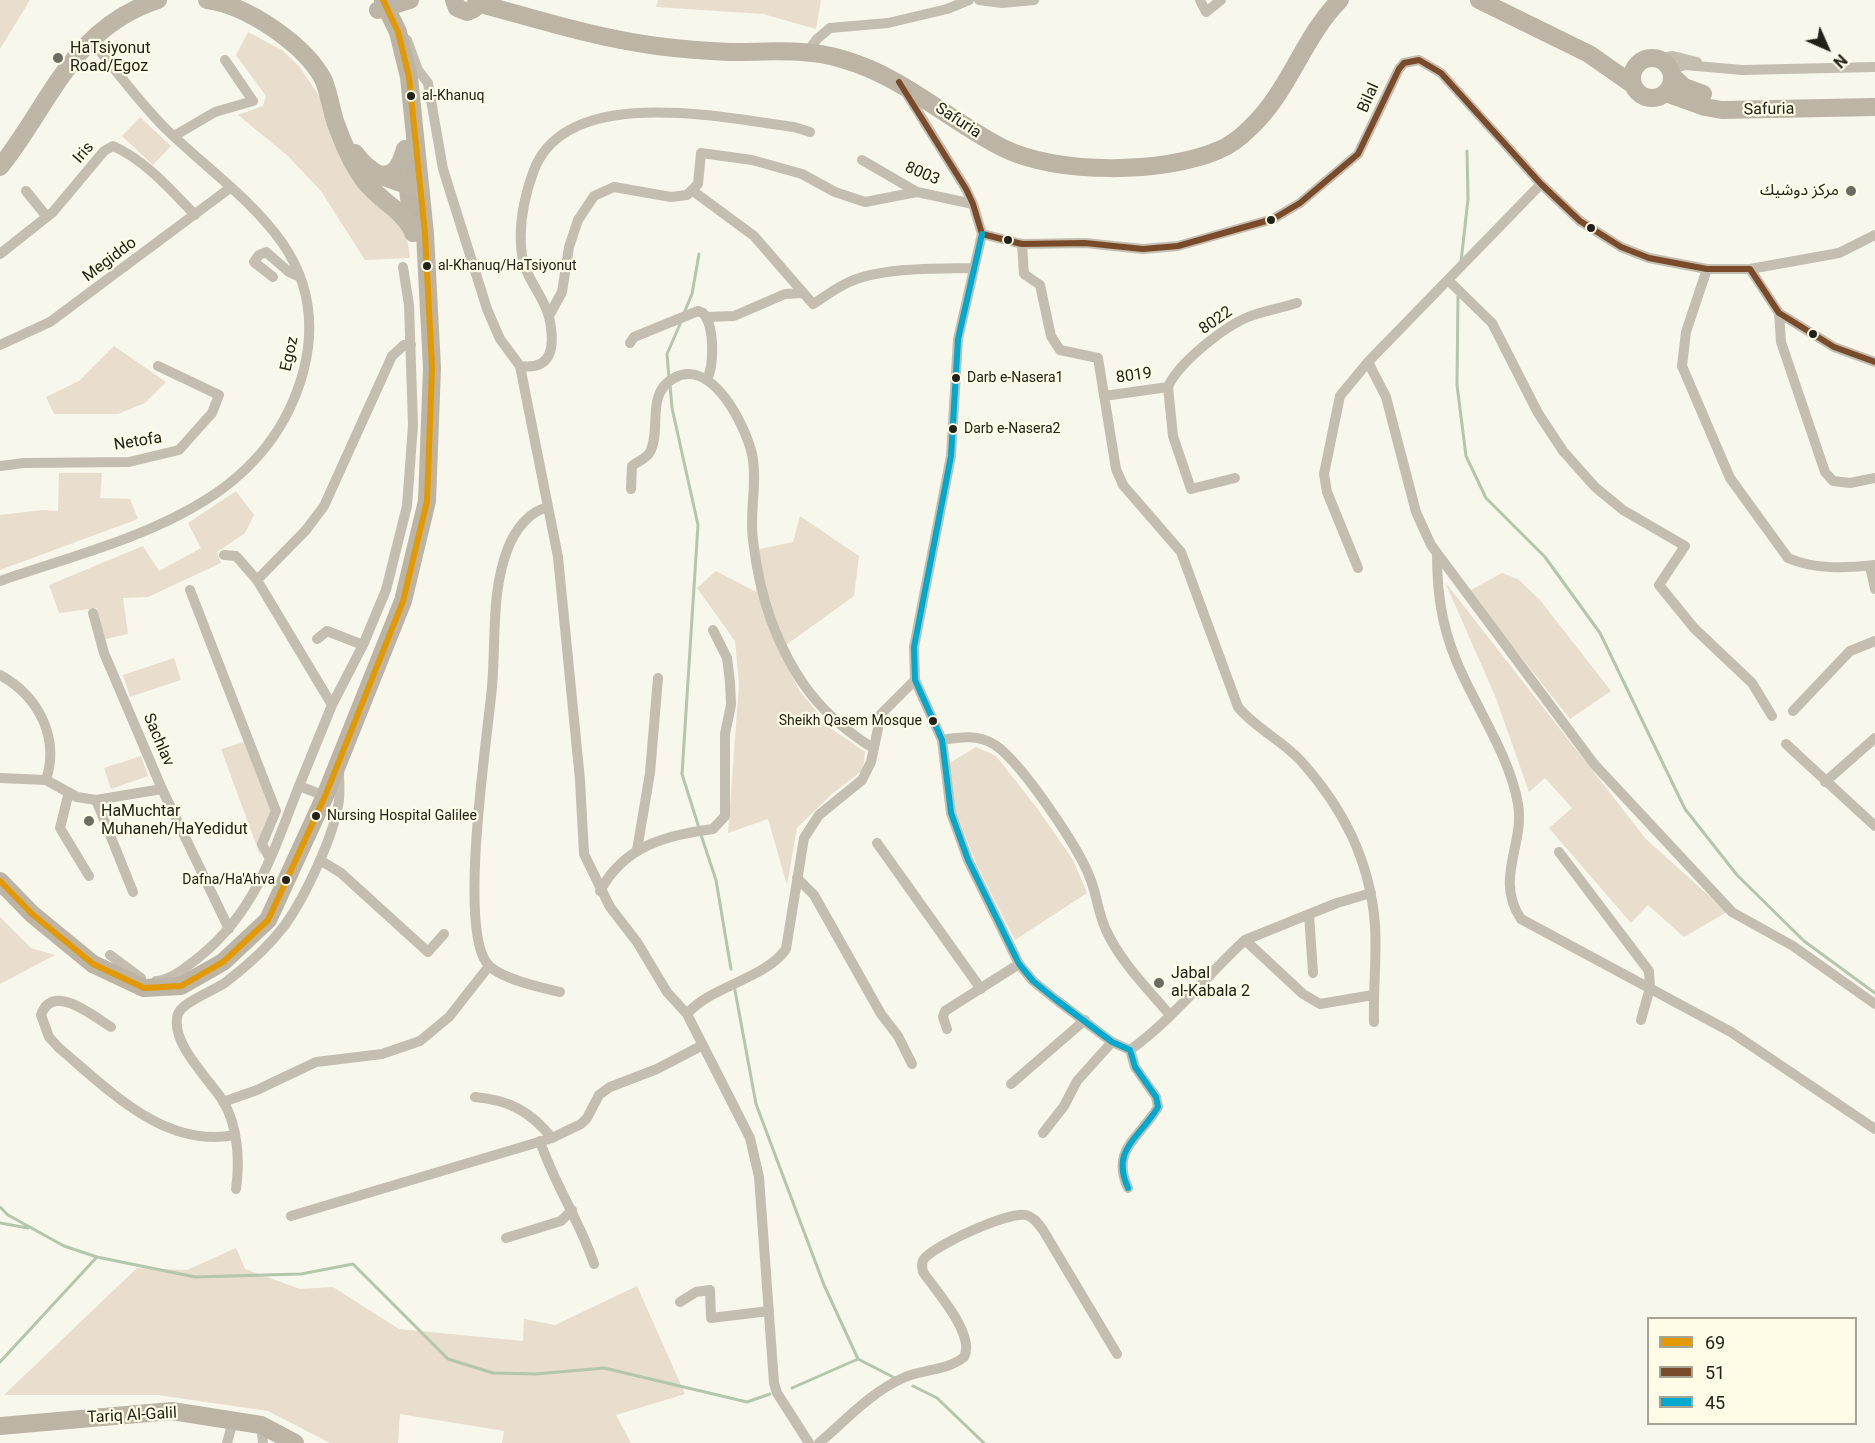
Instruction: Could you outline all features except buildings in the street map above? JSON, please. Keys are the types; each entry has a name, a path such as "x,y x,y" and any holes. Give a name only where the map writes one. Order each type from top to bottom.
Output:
{"highway":[{"path":"0,166 66,66 90,39 119,18 158,0"},
{"path":"207,0 229,5 255,18 290,42 309,60 324,82 335,121 370,176 370,189 398,210 412,231"},
{"path":"370,176 387,176 394,172 399,166 405,149"},
{"path":"370,176 412,190"}],"main road":[{"path":"384,4 411,0"},
{"path":"397,28 402,7 411,0"},
{"name":"Safuria","path":"477,1 580,33 658,46 729,51 808,51 860,65 899,82 972,131 1006,149 1039,161 1092,166 1144,166 1180,161 1222,149 1250,128 1270,106 1340,0"},
{"path":"1479,0 1589,54 1632,84"},
{"path":"453,3 463,12 471,11 477,1"},
{"path":"384,4 397,28 409,77 412,231 428,315"},
{"path":"0,881 32,914 93,964 144,988 181,986 223,962 268,920 325,796 403,601 419,543 427,501 432,368 428,315 428,267 405,149 401,89 384,4"},
{"path":"1589,54 1637,64 1649,58 1666,74 1660,97 1646,98 1635,90 1631,77 1637,64"},
{"name":"Safuria","path":"1666,74 1692,91 1736,99 1875,97"},
{"name":"Safuria","path":"1666,74 1705,107 1722,110 1875,107"},
{"name":"Tariq Al-Galil","path":"0,1426 172,1411 233,1421 262,1434 295,1443"}],"street":[{"path":"808,51 816,39 830,28 888,23 947,9 969,0"},
{"path":"979,0 1002,3 1034,0"},
{"path":"1200,0 1206,12 1221,0"},
{"path":"397,28 409,42 418,70 428,83 443,170 487,309 500,339 520,366 558,556 580,780 582,842 600,891 637,942 667,992 687,1014 701,1046 750,1138 759,1177 772,1372 777,1393 809,1443"},
{"name":"Egoz","path":"0,581 132,536 200,506 225,490 248,468 280,423 301,378 310,345 310,314 300,277 282,243 230,188 174,136 90,39"},
{"path":"1666,74 1673,56 1705,66"},
{"name":"Bilal","path":"982,234 1022,244 1085,243 1143,249 1178,246 1273,219 1300,203 1358,154 1399,69 1412,59 1419,60 1441,73 1542,184 1580,221 1621,247 1649,258 1707,269 1750,269 1839,253 1875,236"},
{"path":"174,136 215,112 253,101 225,60"},
{"path":"1666,74 1686,65 1742,70 1875,66"},
{"path":"899,82 973,204 982,234 958,339 951,456 914,647 915,680 942,740 951,813 968,860 1019,964 1033,981 1113,1042 1130,1050 1135,1067 1158,1102 1154,1114 1128,1145 1122,1158 1120,1172 1128,1188"},
{"path":"520,366 531,368 546,362 551,345 549,316 522,257 520,231 525,202 535,168 546,149 561,134 592,120 632,114 674,112 794,127 810,132"},
{"name":"Iris","path":"0,254 47,217 104,151 113,146 134,158 166,185 195,215"},
{"path":"549,316 562,292 568,247 578,220 594,196 614,188 680,197 693,191 698,184 701,153 752,160 802,174 835,192 865,202 917,192"},
{"name":"8003","path":"862,160 917,192 973,204"},
{"path":"1358,568 1327,492 1324,474 1341,396 1368,362 1542,184"},
{"name":"Megiddo","path":"0,345 50,322 230,188"},
{"path":"26,191 47,217"},
{"path":"693,191 754,236 813,304 850,282 869,276 917,270 974,268"},
{"path":"1022,244 1024,274 1040,285 1051,336 1060,350 1098,358 1116,469 1123,485 1181,552 1238,706 1249,720 1298,758 1329,794 1351,830 1365,864 1375,926 1374,1022"},
{"path":"273,277 254,262 259,255 266,252 289,272 300,277"},
{"path":"110,956 133,974 149,981 162,981 202,956 229,929 258,888 332,705 363,645 386,590 406,506 413,425 409,305 403,267"},
{"path":"1707,269 1686,332 1682,366 1730,478 1788,558 1803,564 1831,567 1872,565 1875,589"},
{"path":"1750,269 1779,313 1834,347 1875,362"},
{"path":"1449,281 1492,323 1538,413 1571,460 1595,487 1623,510 1685,546 1659,585 1694,628 1752,683 1772,716"},
{"path":"630,343 634,337 698,311 706,317 734,316 785,294 803,293"},
{"name":"8022","path":"1168,387 1189,360 1231,327 1248,317 1297,303"},
{"path":"1779,313 1781,342 1825,472 1833,481 1850,483 1875,478"},
{"path":"706,317 713,360 707,380"},
{"path":"257,580 306,530 324,506 392,356 404,345 411,345"},
{"path":"1368,362 1386,397 1416,512 1437,555 1594,764 1732,912 1793,946 1875,1004"},
{"name":"Netofa","path":"0,465 129,462 179,450 212,413 219,395 158,366"},
{"path":"631,489 632,466 647,456 651,449 655,406 660,393 674,378 683,374 698,375 715,384 742,426 752,454 754,479 752,538 771,620 803,687 846,731 873,748"},
{"path":"1168,387 1173,436 1191,489 1235,478"},
{"name":"8019","path":"1104,396 1168,387"},
{"path":"548,508 529,516 508,546 502,568 496,610 475,891 480,948 489,966 532,986 560,992"},
{"path":"224,555 236,556 257,580 332,705"},
{"path":"1437,555 1437,593 1442,620 1463,677 1495,738 1518,803 1518,821 1509,871 1509,895 1514,909 1529,926 1731,1032 1875,1129"},
{"path":"190,590 276,811 262,844 270,859"},
{"name":"Sachlav","path":"0,778 46,780 78,797 96,800 162,789 104,653 93,613"},
{"path":"600,891 617,864 637,850 677,834 713,829 725,816 725,734 730,705 730,682 728,658 713,630"},
{"path":"317,639 327,631 363,645"},
{"path":"1792,711 1850,651 1875,640"},
{"path":"0,675 17,684 32,699 43,718 50,742 50,766 46,780"},
{"path":"637,850 650,773 658,678"},
{"path":"687,1014 704,999 782,954 790,935 804,838 819,814 862,780 871,762 881,714 915,680"},
{"path":"942,740 966,737 983,739 995,745 1009,757 1073,842 1091,879 1106,930 1116,948 1168,1014"},
{"path":"1826,782 1875,738"},
{"path":"1786,744 1875,826"},
{"path":"236,1190 239,1169 235,1135 223,1102 199,1070 181,1039 177,1018 179,1011 226,982 274,938 286,923 320,860 339,800 339,761"},
{"path":"299,786 325,796"},
{"path":"162,789 229,929"},
{"path":"69,792 60,828 89,876"},
{"path":"96,800 133,892"},
{"path":"877,843 981,989"},
{"path":"1558,852 1643,960 1649,971 1650,988 1641,1020"},
{"path":"320,860 341,873 428,952 444,934"},
{"path":"797,878 814,895 881,1014 898,1036 912,1064"},
{"path":"1130,1050 1159,1027 1168,1014 1199,987 1245,940 1309,914 1371,893"},
{"path":"1309,914 1313,974"},
{"path":"1245,940 1303,994 1320,1004 1373,995"},
{"path":"947,1029 945,1011 1019,964"},
{"path":"223,1102 257,1090 316,1062 382,1054 420,1041 449,1017 489,966"},
{"path":"111,1027 62,1000 51,1001 44,1006 41,1015 49,1037 59,1048 134,1108 158,1124 189,1135 224,1137 235,1135"},
{"path":"1011,1084 1085,1020"},
{"path":"1043,1133 1064,1106 1082,1074 1113,1042"},
{"path":"291,1216 552,1138 581,1124 587,1118 599,1095 610,1087 657,1069 701,1046"},
{"path":"475,1097 499,1099 513,1105 537,1122 552,1138"},
{"path":"540,1141 556,1183 572,1210 594,1264"},
{"path":"506,1238 561,1221 572,1210"},
{"path":"819,1443 889,1385 906,1377 948,1366 964,1358 967,1347 962,1328 923,1272 921,1265 924,1259 951,1240 972,1230 1013,1217 1025,1214 1034,1219 1043,1230 1117,1354"},
{"path":"680,1302 696,1292 710,1290 711,1318 769,1311"},
{"path":"227,1443 233,1421"}],"shaded area":[{"path":"0,0 30,0 0,49"},
{"path":"658,0 821,0 816,29 763,14 656,7"},
{"path":"248,32 282,50 299,66 405,224 410,258 365,260 321,191 287,155 238,115 263,106 266,96 236,55"},
{"path":"140,117 171,146 153,165 122,136"},
{"path":"114,346 166,382 145,403 118,414 54,414 46,397 79,381"},
{"path":"59,473 102,473 100,498 130,499 138,519 0,570 0,515 43,510 58,511"},
{"path":"236,491 254,515 245,533 217,552 221,563 148,597 123,598 128,634 102,640 97,608 59,613 49,585 143,546 159,571 201,548 188,523"},
{"path":"800,516 859,556 854,596 779,650 799,690 829,727 865,752 863,770 833,793 797,828 787,885 768,819 728,833 739,684 735,641 697,588 716,571 756,592 760,549 793,542"},
{"path":"1502,573 1518,579 1540,600 1611,691 1570,719 1469,591"},
{"path":"1445,582 1646,839 1727,912 1684,937 1648,905 1631,923 1549,828 1572,808 1545,778 1529,792 1496,698"},
{"path":"174,658 181,680 130,697 123,675"},
{"path":"244,742 276,820 260,855 221,749"},
{"path":"976,747 996,756 1037,808 1073,860 1087,893 1015,940 976,863 956,812 948,764"},
{"path":"141,756 148,776 111,789 104,768"},
{"path":"0,917 31,948 55,955 0,984"},
{"path":"236,1248 245,1269 300,1289 333,1287 399,1329 523,1341 524,1319 555,1325 637,1286 685,1394 616,1415 631,1443 502,1443 504,1431 400,1414 398,1443 330,1443 268,1411 158,1395 4,1395 137,1268 187,1270"}],"waterway":[{"path":"1461,262 1468,199 1467,151"},
{"path":"684,313 692,294 699,254"},
{"path":"1458,296 1457,385 1466,456 1486,498 1545,557 1600,633 1685,809 1737,875 1804,941 1875,993"},
{"path":"669,378 667,354 681,322"},
{"path":"670,385 672,408 698,525 682,774 699,828"},
{"path":"701,835 716,880 731,969"},
{"path":"734,985 756,1104 824,1285 858,1359 895,1378"},
{"path":"0,1207 8,1215 64,1246 97,1257 195,1277 301,1274 353,1264 448,1359 493,1373 536,1374 604,1368 747,1402 770,1394"},
{"path":"0,1223 28,1228"},
{"path":"0,1362 96,1258"},
{"path":"792,1388 858,1359"},
{"path":"913,1386 937,1398 984,1443"}],"transit line":[{"name":"69","path":"0,881 32,914 93,964 144,988 181,986 223,962 268,920 325,796 403,601 427,501 432,368 425,234 409,77 398,32 383,0"},
{"name":"51","path":"899,82 966,189 982,234 1022,244 1085,243 1143,249 1178,246 1273,219 1300,203 1358,154 1399,69 1404,63 1419,60 1441,73 1541,184 1580,221 1621,247 1649,258 1707,269 1750,269 1779,313 1834,347 1875,362"},
{"name":"45","path":"982,234 958,339 951,456 914,647 915,680 942,740 951,813 968,860 1019,964 1033,981 1055,999 1112,1042 1130,1050 1135,1067 1156,1097 1158,1107 1125,1153 1123,1175 1128,1188"}],"place":[{"name":"HaTsiyonut Road/Egoz","path":"58,58"},
{"name":"al-Khanuq","path":"411,96"},
{"name":"مركز دوشيك","path":"1851,191"},
{"name":"al-Khanuq/HaTsiyonut","path":"427,266"},
{"name":"Darb e-Nasera1","path":"956,378"},
{"name":"Darb e-Nasera2","path":"953,429"},
{"name":"Sheikh Qasem Mosque","path":"933,721"},
{"name":"Nursing Hospital Galilee","path":"316,816"},
{"name":"HaMuchtar Muhaneh/HaYedidut","path":"89,821"},
{"name":"Dafna/Ha'Ahva","path":"286,880"},
{"name":"Jabal al-Kabala 2","path":"1159,983"}]}
